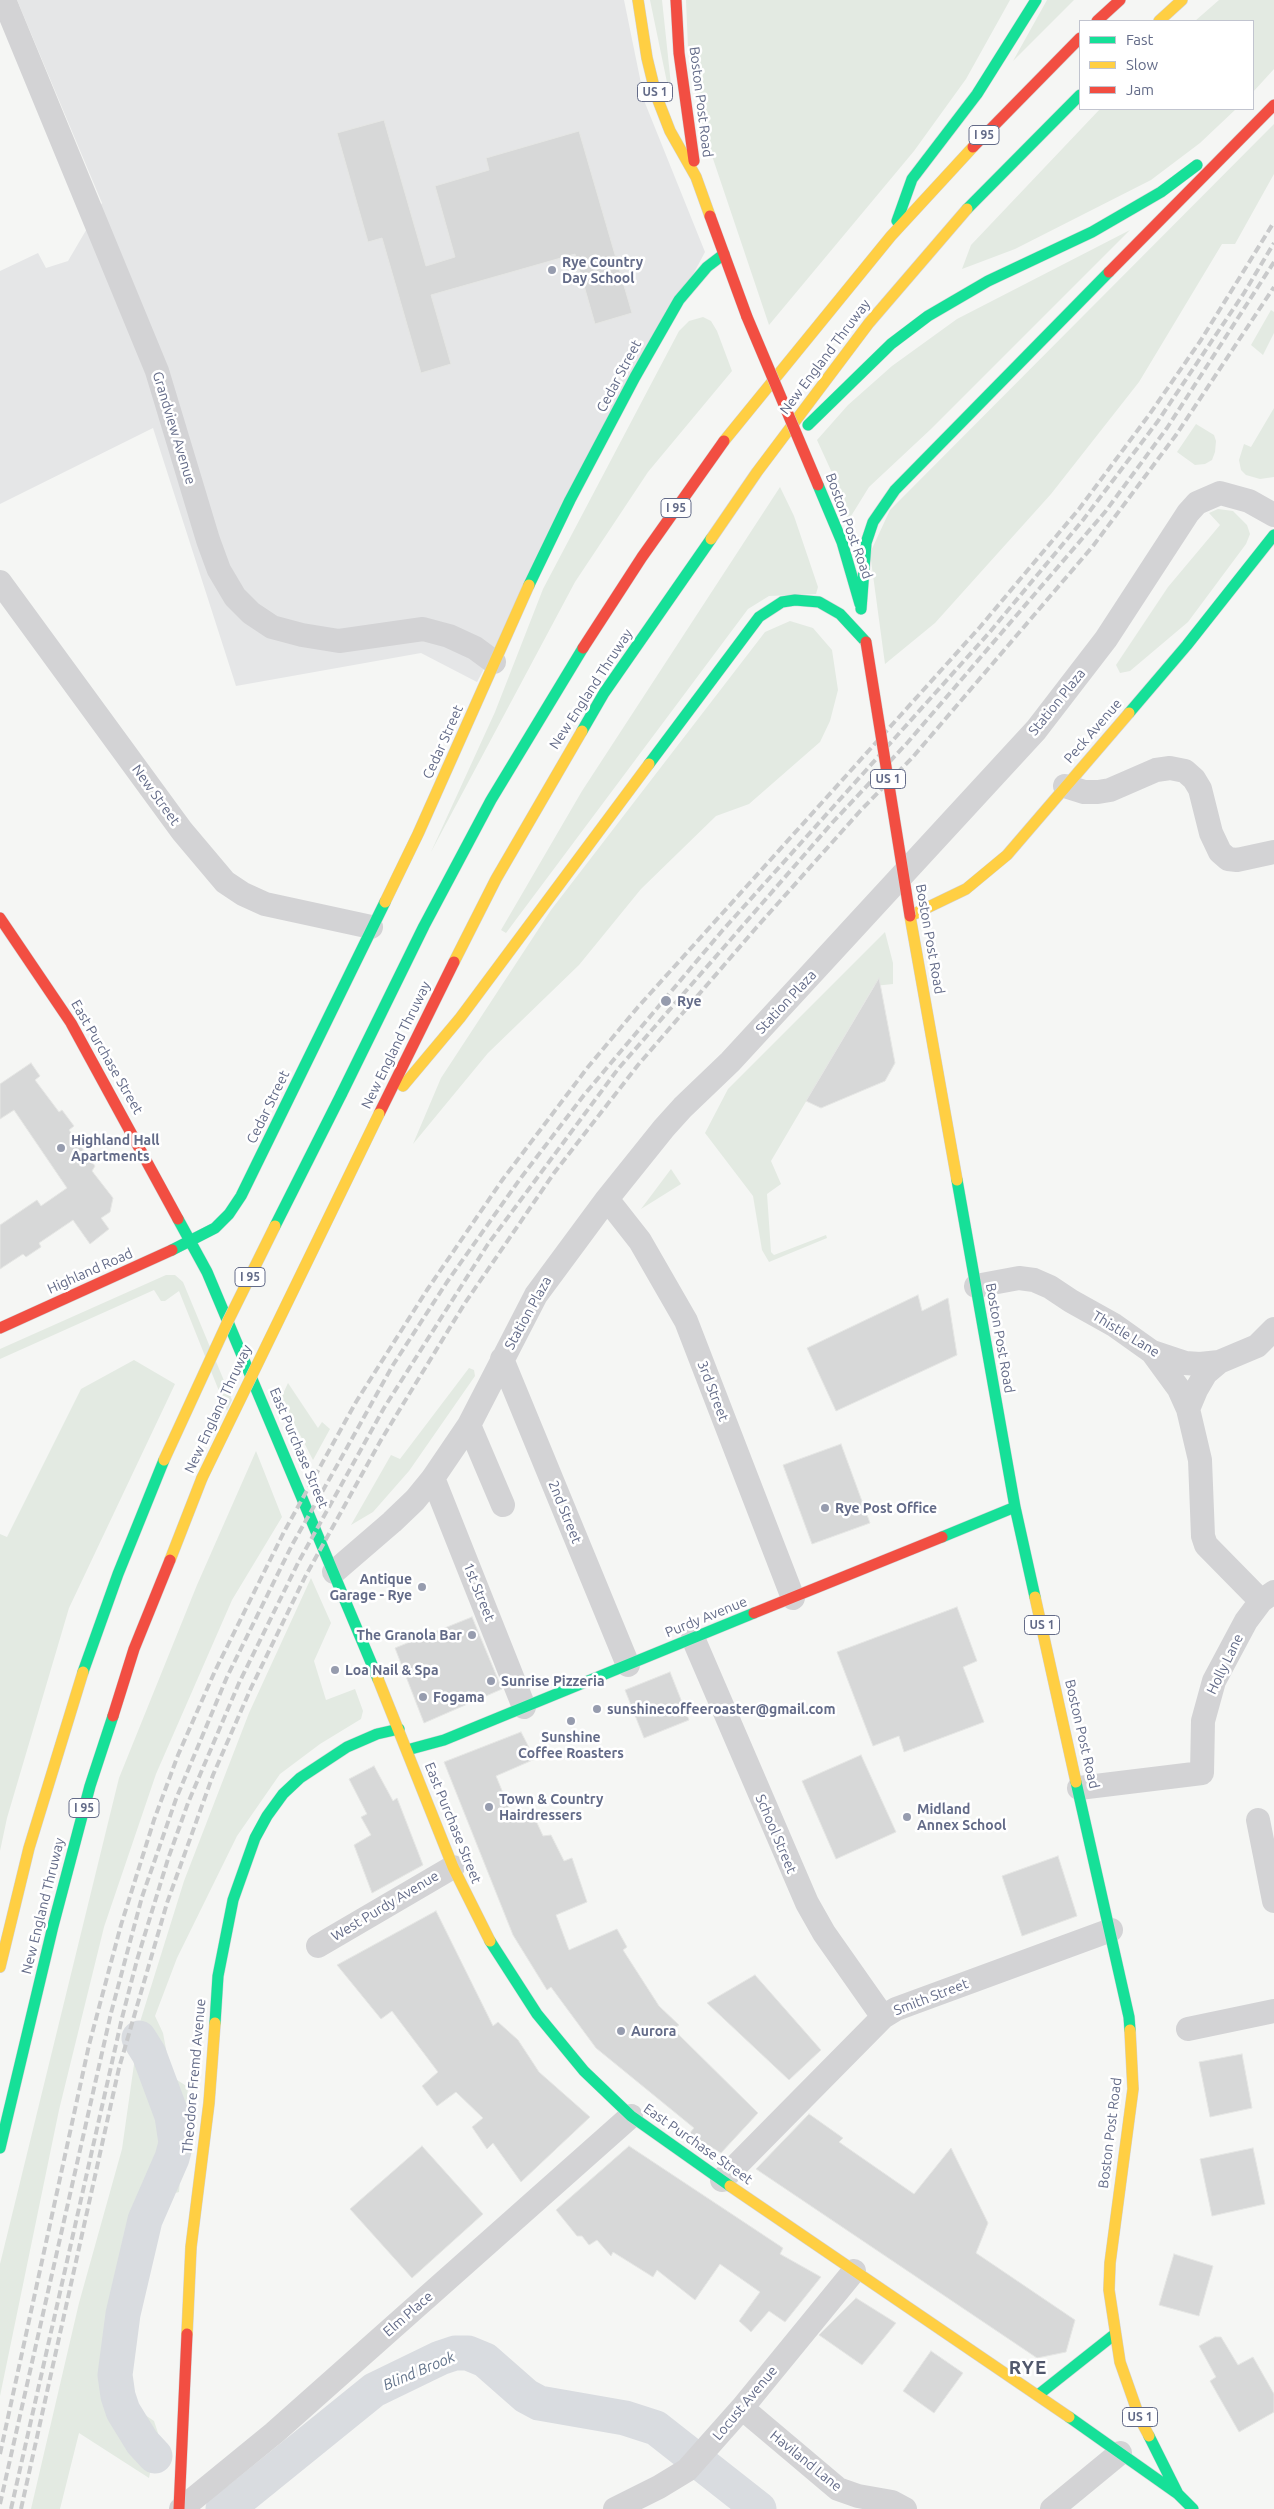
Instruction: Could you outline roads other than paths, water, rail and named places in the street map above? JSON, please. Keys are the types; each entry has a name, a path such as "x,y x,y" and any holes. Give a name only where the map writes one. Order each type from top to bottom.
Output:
{"main road":[{"name":"Boston Post Road","path":"638,0 647,58 656,95 670,131 696,177 747,317 818,485 853,574 861,608 910,916 1015,1506 1129,2017 1133,2089 1110,2263 1109,2290 1115,2334 1120,2362 1138,2412 1178,2494 1193,2509"},
{"name":"Boston Post Road","path":"676,0 681,69 696,177"},
{"path":"891,236 912,179 977,94 1036,0"},
{"path":"1099,20 1120,0"},
{"path":"1160,20 1182,0"},
{"name":"New England Thruway","path":"0,1967 29,1848 70,1709 108,1599 164,1460 228,1322 424,926 491,800 602,617 725,440 891,236 956,164 1079,39"},
{"path":"757,472 828,408 874,360 908,330 959,297 1092,232 1160,192 1192,170 1274,94"},
{"name":"New England Thruway","path":"0,2148 66,1874 90,1786 134,1649 202,1478 496,879 567,753 604,693 757,472 900,285 1004,170 1079,96"},
{"path":"861,608 866,544 873,522 895,490 1274,105"},
{"name":"Cedar Street","path":"192,1241 215,1228 229,1214 241,1196 419,831 547,547 639,369 680,300 707,267 724,254"},
{"name":"Peck Avenue","path":"910,916 966,889 1007,855 1187,645 1274,536"},
{"path":"379,1114 460,1018 759,617 782,602 795,600 818,602 840,614 866,642"},
{"name":"East Purchase Street","path":"0,918 71,1023 192,1241 224,1307 399,1729 452,1867 492,1944 537,2014 584,2071 631,2116 854,2271 1038,2395 1178,2494"},
{"name":"Highland Road","path":"0,1328 192,1241"},
{"name":"Purdy Avenue","path":"407,1750 444,1740 1015,1506"},
{"name":"Theodore Fremd Avenue","path":"180,2509 191,2247 208,2103 218,1976 233,1900 255,1838 267,1816 284,1794 300,1778 347,1747 377,1734 399,1729"},
{"path":"1038,2395 1115,2334"}],"street":[{"name":"Grandview Avenue","path":"4,0 157,371 208,540 219,570 236,597 251,612 272,627 302,636 339,641 423,629 449,636 475,648 494,662"},
{"name":"Station Plaza","path":"334,1572 416,1500 433,1478 469,1425 536,1295 606,1199 683,1107 730,1062 1036,730 1109,635 1188,513 1197,503 1220,493 1249,501 1274,514"},
{"name":"New Street","path":"0,582 182,830 225,882 243,894 265,904 371,927"},
{"path":"1065,786 1084,792 1098,792 1110,790 1156,770 1170,768 1185,771 1194,779 1200,789 1211,833 1220,852 1228,859 1237,860 1274,852"},
{"name":"3rd Street","path":"606,1199 640,1241 686,1321 793,1598"},
{"name":"Thistle Lane","path":"976,1286 1019,1278 1034,1280 1050,1287 1071,1302 1114,1325 1152,1352 1185,1363 1219,1362 1266,1348 1274,1329"},
{"path":"1152,1352 1179,1389 1188,1409 1200,1460 1203,1536 1206,1545 1268,1596"},
{"name":"2nd Street","path":"502,1359 628,1665"},
{"path":"1188,1409 1206,1373 1219,1362"},
{"path":"469,1425 503,1505"},
{"name":"1st Street","path":"433,1478 524,1707"},
{"name":"Holly Lane","path":"1079,1788 1202,1773 1203,1721 1207,1700 1224,1662 1246,1621 1268,1596"},
{"name":"School Street","path":"693,1638 807,1903 824,1933 883,2017"},
{"path":"1258,1820 1274,1901"},
{"name":"West Purdy Avenue","path":"318,1946 452,1867"},
{"name":"Smith Street","path":"722,2180 883,2017 896,2009 1111,1930"},
{"path":"1188,2029 1274,2011"},
{"name":"Elm Place","path":"180,2509 274,2433 631,2116"},
{"name":"Locust Avenue","path":"615,2509 674,2479 687,2470 742,2408 854,2271"},
{"name":"Haviland Lane","path":"742,2408 838,2489 858,2496 892,2502 906,2509"},
{"path":"1052,2509 1120,2453"}],"waterway":[{"name":"Blind Brook","path":"139,2038 149,2054 172,2116 176,2143 172,2158 145,2220 123,2314 115,2375 118,2396 123,2411 142,2442 155,2456"},
{"name":"Blind Brook","path":"223,2509 238,2500 374,2390 440,2358 455,2353 468,2353 485,2360 526,2396 539,2403 625,2418 656,2428 759,2509"}],"railway":[{"path":"0,2454 89,2045 121,1925 154,1820 178,1755 215,1671 285,1530 356,1402 427,1290 503,1179 588,1067 638,1007 980,627 1079,509 1149,415 1201,340 1274,222"},
{"path":"0,2504 111,2013 142,1897 176,1799 227,1677 292,1545 393,1365 447,1282 520,1179 584,1095 722,931 989,633 1083,520 1158,421 1244,293 1274,243"},
{"path":"11,2509 122,2018 137,1960 168,1859 188,1803 239,1683 299,1561 384,1408 488,1244 618,1069 832,823 908,742 1105,512 1167,428 1274,262"},
{"path":"21,2509 119,2068 167,1903 213,1775 251,1688 305,1577 381,1440 465,1303 554,1173 638,1065 861,810 912,758 1093,546 1176,435 1274,287"}],"place":[{"name":"Rye Country Day School","path":"552,270"},
{"name":"Rye","path":"666,1001"},
{"name":"Highland Hall Apartments","path":"61,1148"},
{"name":"Rye Post Office","path":"825,1508"},
{"name":"Antique Garage - Rye","path":"422,1587"},
{"name":"The Granola Bar","path":"472,1635"},
{"name":"Loa Nail & Spa","path":"335,1670"},
{"name":"Sunrise Pizzeria","path":"491,1681"},
{"name":"Fogama","path":"423,1697"},
{"name":"sunshinecoffeeroaster@gmail.com","path":"597,1709"},
{"name":"Sunshine Coffee Roasters","path":"571,1721"},
{"name":"Town & Country Hairdressers","path":"489,1807"},
{"name":"Midland Annex School","path":"907,1817"},
{"name":"Aurora","path":"621,2031"}],"district":[{"name":"RYE","path":"1028,2368"}]}
